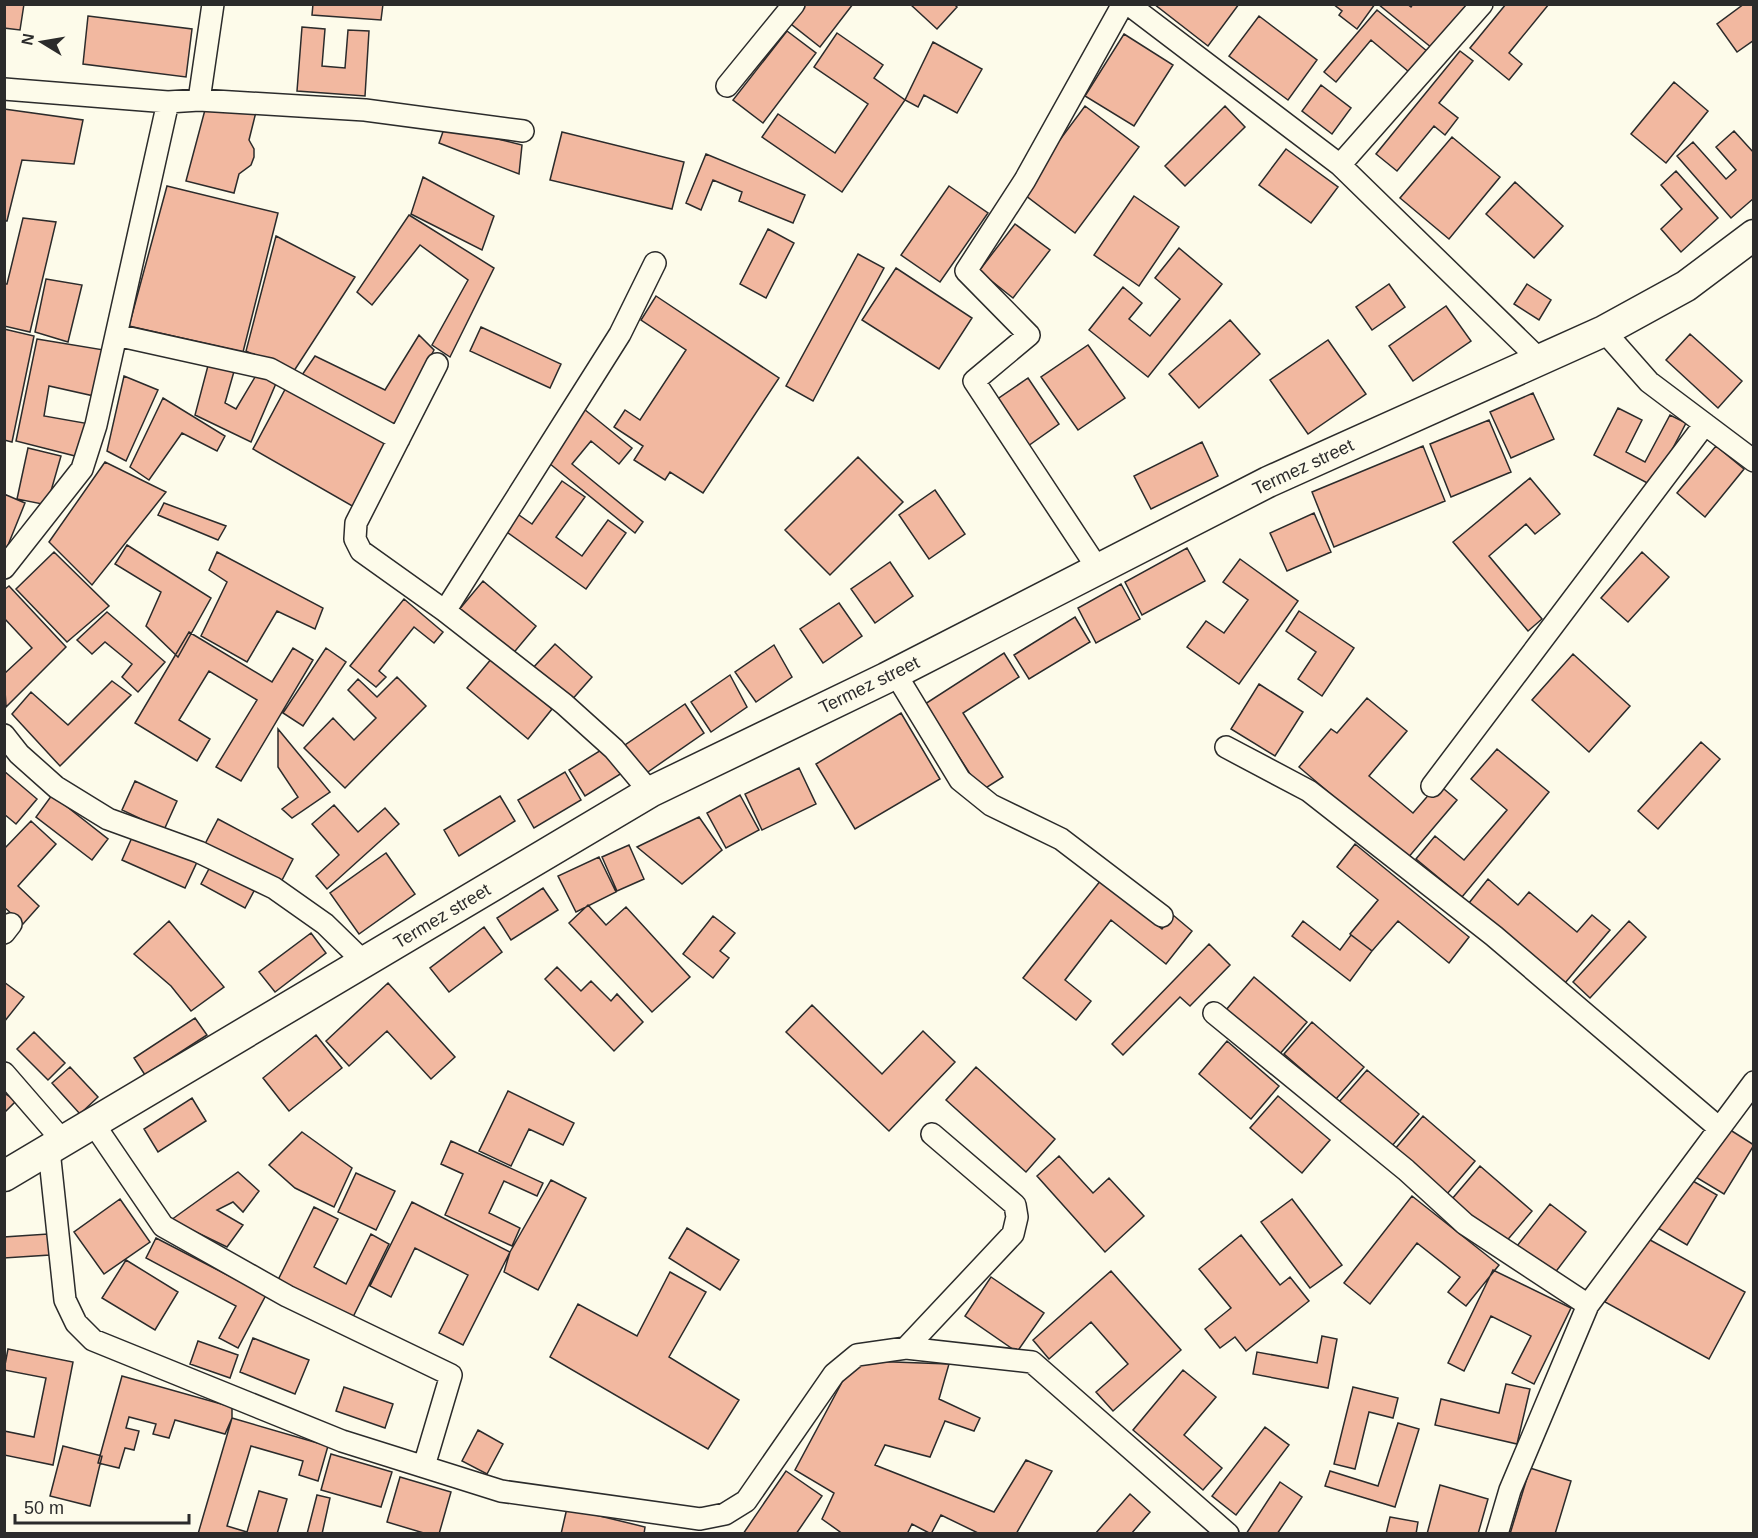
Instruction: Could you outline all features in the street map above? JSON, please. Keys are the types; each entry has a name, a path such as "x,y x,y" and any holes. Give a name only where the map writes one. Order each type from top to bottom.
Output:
{"main road":[{"name":"Termez street","path":"4,1176 650,792 895,673 1268,482 1604,331 1686,286 1754,235"}],"street":[{"path":"199,100 213,4"},
{"path":"727,86 794,4"},
{"path":"1098,569 974,381 1029,335 966,271 1025,180 1123,4"},
{"path":"1128,4 1340,165 1540,360"},
{"path":"1340,165 1482,4"},
{"path":"4,89 168,102 199,100 365,110 523,131"},
{"path":"4,568 82,469 96,425 168,102"},
{"path":"446,611 620,334 655,263"},
{"path":"1604,331 1649,382 1754,461"},
{"path":"116,335 270,369 399,439"},
{"path":"437,364 357,523 355,540 361,551 446,611 564,704 614,749 650,792"},
{"path":"1432,786 1705,424"},
{"path":"895,673 960,780 991,805 1061,839 1162,916"},
{"path":"4,735 19,754 56,787 108,819 199,852 274,888 325,924 364,962"},
{"path":"1226,747 1310,791 1494,936 1719,1128"},
{"path":"1214,1013 1406,1170 1466,1224 1588,1305"},
{"path":"4,1073 56,1145 65,1300 76,1323 93,1340 342,1441 501,1491 700,1519 725,1514 746,1501 834,1374 857,1354 906,1348 1032,1362 1228,1533"},
{"path":"1497,1533 1510,1490 1588,1305 1754,1082"},
{"path":"93,1123 163,1226 287,1296 451,1375 424,1466"},
{"path":"906,1348 1013,1234 1017,1217 1015,1205 932,1134"}],"building":[{"path":"4,4 24,4 20,30 4,28"},
{"path":"313,4 383,4 381,20 312,15"},
{"path":"806,4 853,4 820,47 791,24"},
{"path":"910,4 954,4 957,7 937,29"},
{"path":"1154,4 1239,4 1208,46"},
{"path":"1333,4 1375,4 1357,29 1339,15 1342,11"},
{"path":"1378,4 1407,4 1411,7 1413,4 1468,4 1432,48"},
{"path":"1506,4 1549,4 1509,53 1522,64 1509,80 1470,48"},
{"path":"1744,4 1754,4 1754,40 1737,52 1717,24"},
{"path":"1377,10 1433,56 1415,77 1371,40 1336,82 1324,72"},
{"path":"88,16 192,29 186,77 83,64"},
{"path":"1259,16 1317,60 1288,100 1229,56"},
{"path":"302,27 325,29 322,66 345,68 348,30 369,31 365,96 297,91"},
{"path":"787,31 816,53 763,123 733,100"},
{"path":"837,33 883,65 874,78 905,100 842,192 762,137 778,114 835,153 868,104 814,67"},
{"path":"1124,34 1173,65 1134,126 1085,96"},
{"path":"933,42 982,69 957,113 924,95 918,107 905,100"},
{"path":"1460,51 1473,61 1439,103 1458,118 1445,135 1434,126 1397,171 1376,154"},
{"path":"1674,82 1708,111 1666,163 1631,134"},
{"path":"1321,85 1351,108 1332,134 1302,111"},
{"path":"206,106 256,112 249,140 254,149 254,157 251,165 239,174 234,193 186,181"},
{"path":"1085,106 1139,147 1075,233 1021,192"},
{"path":"1225,106 1245,127 1185,186 1165,166"},
{"path":"4,109 83,120 74,164 22,160 7,221 4,221"},
{"path":"445,126 522,145 519,174 439,143"},
{"path":"1734,131 1754,153 1754,198 1731,218 1677,156 1693,142 1726,179 1736,170 1716,147"},
{"path":"562,132 684,162 672,209 550,180"},
{"path":"1452,137 1500,177 1449,239 1400,198"},
{"path":"1286,149 1338,187 1311,223 1259,185"},
{"path":"706,154 805,195 793,223 739,201 742,192 713,180 701,210 686,203"},
{"path":"1676,171 1718,218 1681,252 1661,229 1682,209 1661,185"},
{"path":"423,177 494,216 482,250 411,214"},
{"path":"1515,182 1563,226 1534,258 1486,214"},
{"path":"167,186 278,213 243,352 129,326"},
{"path":"949,186 988,213 940,282 901,255"},
{"path":"1134,196 1179,227 1139,286 1094,255"},
{"path":"409,215 494,268 450,357 432,345 468,280 420,245 372,305 357,292"},
{"path":"23,218 56,222 30,332 4,326 4,284 7,284"},
{"path":"1015,224 1050,250 1013,298 979,271"},
{"path":"768,229 794,243 766,298 740,284"},
{"path":"276,236 355,277 292,374 246,351"},
{"path":"1179,248 1222,284 1148,377 1089,330 1123,287 1142,303 1129,319 1150,336 1180,299 1155,278"},
{"path":"858,254 884,268 813,401 786,386"},
{"path":"896,268 972,318 939,369 862,320"},
{"path":"46,279 82,285 68,342 35,332"},
{"path":"1389,284 1405,307 1372,330 1356,307"},
{"path":"1527,284 1551,300 1539,320 1514,304"},
{"path":"656,296 779,378 703,493 670,472 665,480 634,460 643,446 614,427 625,410 640,420 686,350 641,320"},
{"path":"1446,306 1471,341 1413,381 1389,346"},
{"path":"1230,320 1260,354 1199,408 1169,374"},
{"path":"481,327 561,364 550,388 470,351"},
{"path":"4,329 34,336 12,442 4,440"},
{"path":"1690,334 1742,381 1718,408 1666,360"},
{"path":"419,335 434,350 394,426 302,375 315,356 385,390"},
{"path":"37,339 104,350 94,396 49,386 44,416 90,424 83,458 16,441"},
{"path":"1328,340 1366,394 1308,434 1270,380"},
{"path":"1088,345 1125,398 1078,430 1041,377"},
{"path":"210,358 235,368 225,403 236,409 258,372 277,381 251,442 195,415"},
{"path":"124,376 158,390 126,461 107,451"},
{"path":"1028,378 1059,424 1028,446 996,400"},
{"path":"288,384 391,442 354,507 253,449"},
{"path":"1533,393 1554,439 1511,458 1490,412"},
{"path":"163,398 225,436 217,451 182,433 149,480 130,467"},
{"path":"1618,408 1642,420 1626,452 1645,462 1670,415 1686,423 1653,486 1594,455"},
{"path":"584,409 632,448 619,464 591,441 572,464 643,522 635,533 544,459"},
{"path":"1489,420 1511,472 1451,497 1430,444"},
{"path":"1202,442 1218,476 1151,509 1134,476"},
{"path":"1423,446 1445,501 1334,547 1312,492"},
{"path":"1716,446 1744,469 1705,517 1677,493"},
{"path":"28,448 61,456 47,505 17,499"},
{"path":"858,457 903,502 830,575 785,530"},
{"path":"105,462 166,492 92,585 49,542"},
{"path":"1530,478 1560,514 1535,534 1526,524 1489,556 1542,619 1528,631 1453,542"},
{"path":"562,481 585,497 556,537 582,556 608,520 626,533 586,589 504,530 516,513 532,524"},
{"path":"935,490 965,534 929,559 899,515"},
{"path":"4,494 25,503 4,555"},
{"path":"164,503 226,526 218,540 158,515"},
{"path":"1314,513 1331,552 1287,571 1270,533"},
{"path":"127,545 211,598 178,657 146,626 161,592 115,564"},
{"path":"1187,548 1205,581 1142,615 1125,582"},
{"path":"54,552 109,606 67,642 16,589"},
{"path":"217,552 323,608 315,629 277,611 247,662 201,636 227,582 209,570"},
{"path":"1642,552 1669,577 1628,622 1601,598"},
{"path":"1240,559 1298,601 1239,684 1187,647 1206,621 1224,633 1248,600 1223,582"},
{"path":"890,562 913,596 875,623 851,589"},
{"path":"483,581 536,626 511,656 458,611"},
{"path":"1121,584 1140,619 1096,643 1078,608"},
{"path":"9,586 66,647 6,707 4,674 32,648 4,618 4,590"},
{"path":"404,599 443,632 434,643 414,627 379,671 386,677 376,687 350,666"},
{"path":"839,603 862,636 823,663 800,629"},
{"path":"1299,611 1354,648 1322,696 1298,679 1316,652 1286,631"},
{"path":"107,612 165,662 138,692 122,677 132,664 105,642 92,654 77,640"},
{"path":"1075,617 1090,642 1029,679 1014,655"},
{"path":"189,632 272,682 293,648 313,660 241,781 216,767 257,700 209,671 179,720 210,739 197,761 135,723"},
{"path":"555,644 592,677 570,702 532,669"},
{"path":"774,645 792,677 756,702 735,672"},
{"path":"326,648 346,662 303,726 283,713"},
{"path":"1004,653 1019,677 963,713 1003,777 981,791 925,704"},
{"path":"1573,654 1630,706 1589,752 1532,700"},
{"path":"492,658 552,709 528,739 467,688"},
{"path":"730,675 747,707 711,732 691,702"},
{"path":"397,677 426,706 345,788 304,748 333,718 354,740 376,718 348,690 358,679 377,697"},
{"path":"112,681 131,695 60,766 12,714 31,692 68,725"},
{"path":"1259,684 1303,712 1275,756 1231,729"},
{"path":"1367,698 1407,731 1369,776 1413,813 1438,784 1457,800 1407,859 1299,767 1331,729 1337,733"},
{"path":"685,704 704,733 645,774 625,745"},
{"path":"901,713 940,779 855,829 816,764"},
{"path":"278,729 330,792 292,818 282,809 298,797 278,767"},
{"path":"1701,742 1720,759 1658,829 1638,811"},
{"path":"606,747 622,773 585,796 569,770"},
{"path":"1497,749 1549,792 1462,897 1416,859 1435,836 1464,860 1507,810 1471,779"},
{"path":"799,768 816,804 762,830 745,794"},
{"path":"4,771 37,799 16,824 4,814"},
{"path":"565,772 581,800 534,828 518,800"},
{"path":"135,781 177,801 164,830 122,810"},
{"path":"52,795 108,839 92,860 36,817"},
{"path":"740,795 759,830 726,848 707,813"},
{"path":"500,796 515,821 459,856 444,830"},
{"path":"334,805 358,832 385,808 399,824 327,889 316,876 339,855 312,824"},
{"path":"699,817 722,850 682,884 637,847"},
{"path":"218,819 293,859 280,884 205,844"},
{"path":"31,821 56,844 18,886 39,906 23,924 4,907 4,849"},
{"path":"134,833 197,862 185,888 122,860"},
{"path":"1355,844 1469,937 1449,963 1398,921 1372,951 1350,934 1378,900 1337,867"},
{"path":"629,845 644,879 617,891 602,857"},
{"path":"386,853 415,894 359,934 330,893"},
{"path":"599,857 616,892 576,912 558,876"},
{"path":"211,865 255,889 245,908 201,884"},
{"path":"1488,879 1518,905 1529,892 1577,932 1592,915 1610,930 1565,983 1469,903"},
{"path":"1101,880 1162,929 1173,915 1192,931 1166,964 1111,920 1065,980 1091,1001 1076,1020 1023,978"},
{"path":"543,888 558,910 511,940 497,918"},
{"path":"588,905 606,925 626,907 690,977 652,1012 569,923"},
{"path":"713,916 735,933 720,951 729,958 713,978 683,954"},
{"path":"169,921 224,987 191,1011 171,986 134,954"},
{"path":"1303,921 1340,950 1351,935 1372,951 1350,981 1292,936"},
{"path":"1629,921 1646,937 1590,998 1573,982"},
{"path":"484,927 502,952 449,992 430,968"},
{"path":"311,933 326,953 275,992 259,972"},
{"path":"1209,944 1230,965 1190,1006 1180,997 1123,1055 1112,1044"},
{"path":"557,967 581,991 591,981 611,1001 617,994 643,1022 614,1051 545,979"},
{"path":"1254,977 1307,1022 1279,1055 1226,1010"},
{"path":"4,982 24,997 4,1022"},
{"path":"388,983 455,1057 431,1079 387,1031 349,1066 326,1041"},
{"path":"812,1005 882,1074 923,1031 955,1062 889,1131 786,1032"},
{"path":"195,1018 207,1035 145,1075 134,1058"},
{"path":"1312,1022 1364,1067 1336,1099 1284,1054"},
{"path":"34,1032 65,1063 48,1080 17,1049"},
{"path":"316,1035 342,1068 289,1111 263,1078"},
{"path":"1227,1041 1279,1086 1251,1119 1199,1074"},
{"path":"70,1067 98,1097 80,1114 52,1083"},
{"path":"976,1067 1055,1139 1026,1172 946,1100"},
{"path":"1367,1070 1419,1114 1391,1147 1339,1102"},
{"path":"508,1091 574,1123 563,1145 529,1129 511,1166 479,1151"},
{"path":"4,1093 16,1101 4,1113"},
{"path":"1278,1096 1330,1140 1302,1173 1250,1128"},
{"path":"192,1098 206,1121 158,1152 144,1129"},
{"path":"1423,1116 1475,1161 1447,1194 1395,1149"},
{"path":"1724,1126 1754,1145 1724,1194 1694,1176"},
{"path":"302,1132 352,1168 334,1207 295,1188 269,1165"},
{"path":"451,1141 543,1183 537,1196 504,1181 489,1213 520,1228 512,1246 445,1215 463,1174 441,1164"},
{"path":"1059,1156 1093,1193 1109,1178 1144,1216 1105,1252 1037,1176"},
{"path":"1480,1166 1532,1211 1504,1244 1452,1199"},
{"path":"238,1172 259,1191 243,1212 233,1202 217,1210 243,1225 227,1247 171,1220"},
{"path":"356,1173 395,1191 376,1230 338,1212"},
{"path":"1686,1177 1717,1195 1687,1245 1656,1227"},
{"path":"551,1180 586,1198 538,1290 504,1272 510,1252"},
{"path":"1412,1196 1499,1265 1466,1306 1448,1292 1460,1277 1417,1243 1370,1304 1344,1283"},
{"path":"120,1199 150,1242 104,1274 74,1232"},
{"path":"1292,1199 1342,1265 1310,1288 1261,1222"},
{"path":"412,1202 510,1252 463,1345 439,1333 468,1275 415,1248 391,1297 370,1286"},
{"path":"1550,1204 1586,1232 1554,1274 1517,1246"},
{"path":"314,1207 338,1219 314,1267 346,1284 371,1234 389,1244 353,1317 278,1280"},
{"path":"687,1228 739,1260 720,1290 669,1258"},
{"path":"48,1234 50,1255 4,1258 4,1237"},
{"path":"1241,1235 1280,1285 1290,1277 1309,1301 1246,1351 1235,1337 1220,1348 1205,1329 1231,1308 1199,1269"},
{"path":"1641,1235 1745,1292 1709,1359 1605,1302"},
{"path":"156,1238 266,1295 238,1348 219,1338 236,1306 146,1258"},
{"path":"126,1260 178,1292 155,1330 102,1298"},
{"path":"1493,1270 1571,1308 1534,1384 1512,1373 1531,1336 1491,1316 1464,1371 1448,1363"},
{"path":"1111,1271 1181,1350 1113,1411 1096,1392 1128,1364 1091,1322 1049,1359 1033,1340"},
{"path":"670,1272 706,1292 669,1357 739,1400 708,1449 550,1357 578,1304 637,1336"},
{"path":"991,1277 1044,1313 1017,1352 965,1316"},
{"path":"1322,1336 1337,1339 1328,1388 1253,1374 1257,1352 1317,1363"},
{"path":"253,1338 309,1360 295,1394 240,1372"},
{"path":"198,1341 238,1355 230,1378 190,1364"},
{"path":"8,1349 73,1362 53,1465 4,1455 4,1431 34,1437 46,1378 4,1370"},
{"path":"866,1361 949,1364 939,1399 980,1418 974,1431 945,1421 930,1457 885,1445 875,1465 994,1512 1026,1460 1052,1471 1016,1534 980,1534 941,1515 931,1534 912,1524 907,1534 843,1534 822,1519 834,1493 795,1470 848,1371"},
{"path":"1183,1370 1216,1397 1184,1435 1222,1468 1203,1490 1133,1430"},
{"path":"122,1376 232,1407 232,1418 225,1434 175,1420 169,1438 153,1434 156,1424 129,1417 126,1428 139,1431 134,1450 125,1448 119,1468 98,1463"},
{"path":"1506,1384 1530,1389 1517,1444 1435,1425 1441,1399 1499,1413"},
{"path":"344,1387 393,1404 385,1428 336,1411"},
{"path":"1353,1387 1398,1398 1393,1418 1369,1412 1355,1469 1334,1464"},
{"path":"232,1418 328,1446 318,1481 299,1475 303,1461 251,1446 227,1526 247,1532 259,1491 287,1499 277,1534 198,1534"},
{"path":"1398,1423 1419,1429 1395,1507 1325,1486 1330,1471 1378,1486"},
{"path":"1265,1427 1289,1445 1236,1515 1212,1496"},
{"path":"478,1430 503,1444 487,1474 462,1461"},
{"path":"63,1446 102,1456 90,1506 50,1496"},
{"path":"331,1454 392,1472 381,1507 321,1490"},
{"path":"1530,1468 1571,1481 1555,1534 1510,1534"},
{"path":"786,1471 822,1496 796,1534 743,1534"},
{"path":"400,1477 451,1492 439,1534 427,1534 387,1522"},
{"path":"1280,1482 1302,1497 1277,1534 1246,1534"},
{"path":"1440,1485 1488,1499 1478,1534 1427,1534"},
{"path":"1130,1494 1150,1512 1131,1534 1095,1534"},
{"path":"317,1495 330,1498 322,1534 307,1534"},
{"path":"567,1508 645,1527 644,1534 561,1534"},
{"path":"1390,1517 1418,1522 1416,1534 1386,1534"}]}
